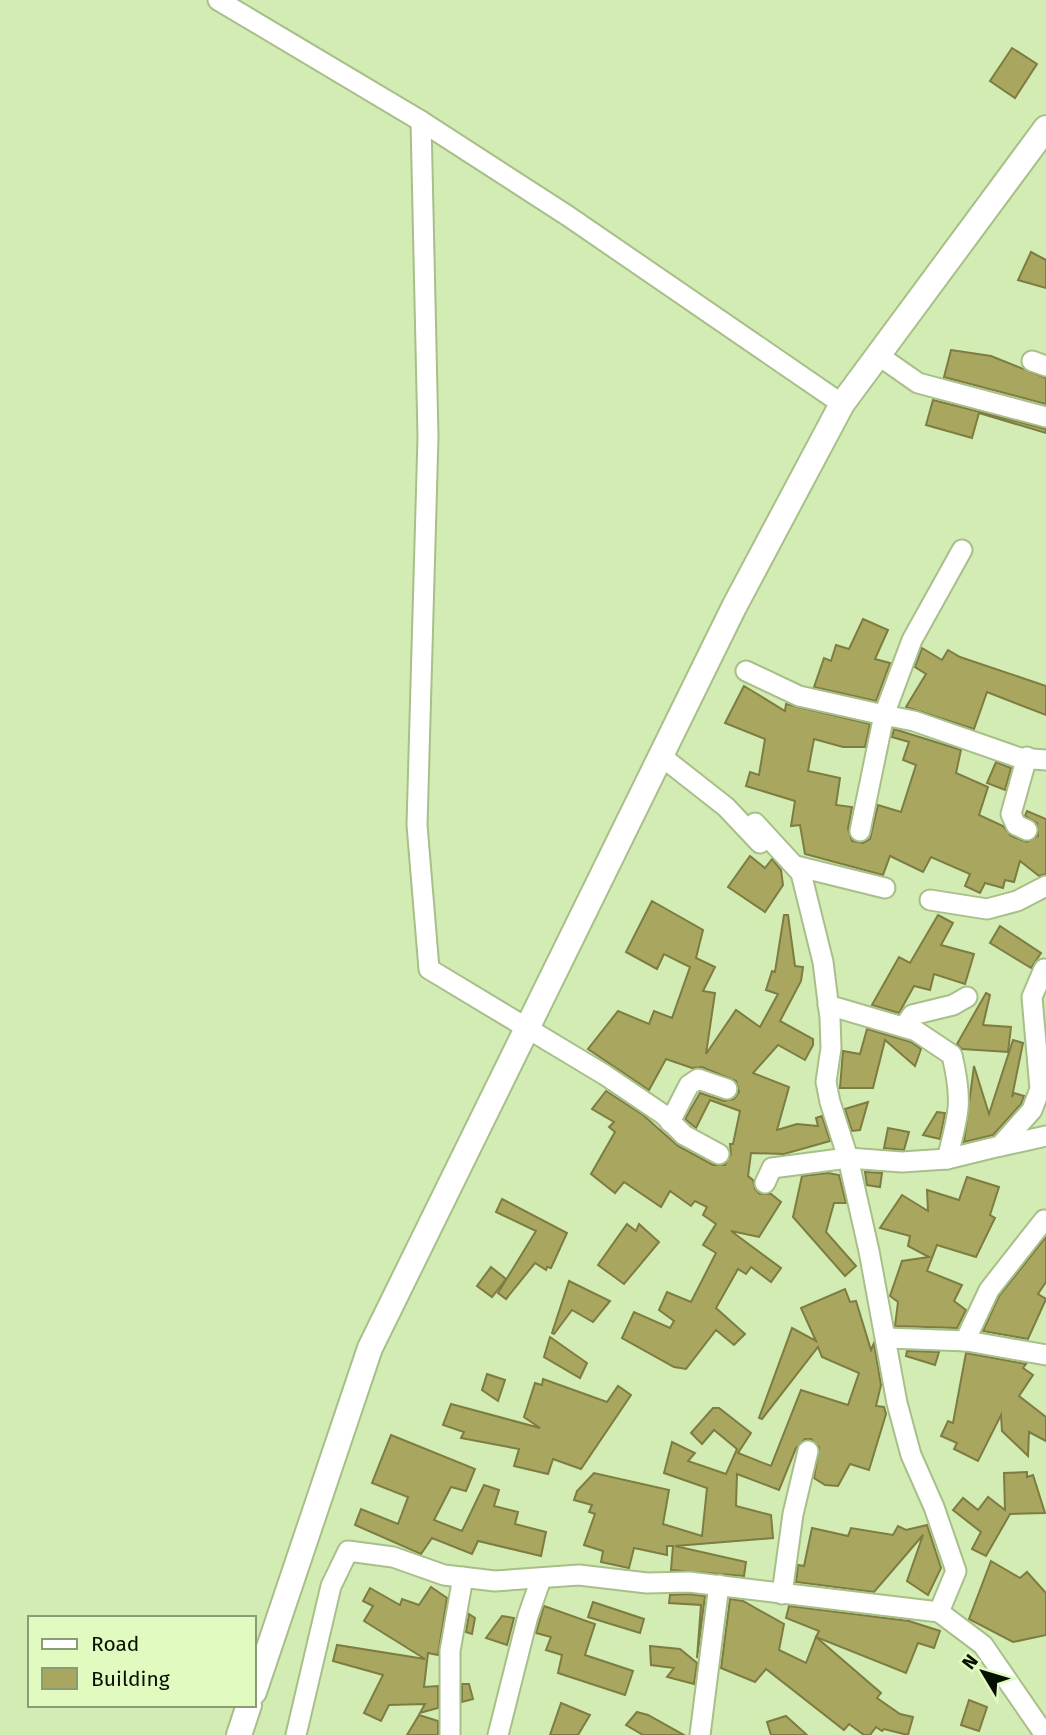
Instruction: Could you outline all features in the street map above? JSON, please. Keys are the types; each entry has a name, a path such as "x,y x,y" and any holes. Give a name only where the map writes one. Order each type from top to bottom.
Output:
{"street":[{"path":"218,0 421,121 568,216 842,404"},
{"path":"421,121 428,437 417,825 429,969 605,1075 684,1135 719,1154"},
{"path":"256,1686 370,1348 734,607 842,404 1046,128"},
{"path":"878,355 918,383 1046,417"},
{"path":"860,831 884,715 912,640 962,550"},
{"path":"746,671 799,696 914,720 1020,758 1037,759 1011,814 1016,825 1027,830"},
{"path":"661,757 726,807 769,852"},
{"path":"755,823 801,873 823,962 831,1048 826,1082 848,1158 887,1338 897,1403 911,1455 934,1507 956,1571 939,1612"},
{"path":"796,866 885,888"},
{"path":"930,900 987,908 1017,901 1046,886"},
{"path":"1000,1146 1032,1110 1040,1089 1032,997 1044,969"},
{"path":"904,1027 912,1015 953,1005 967,997"},
{"path":"828,1005 904,1027 938,1043 952,1055 960,1091 959,1111 947,1159"},
{"path":"670,1122 689,1085 698,1079 727,1089"},
{"path":"765,1183 772,1168 848,1158 902,1162 947,1159 1046,1136"},
{"path":"965,1340 989,1290 1044,1220"},
{"path":"887,1338 965,1340 1046,1355"},
{"path":"782,1594 793,1514 808,1451"},
{"path":"296,1735 331,1586 348,1551 393,1557 444,1575 495,1581 579,1575 647,1583 690,1582 939,1612 983,1645 1045,1735"},
{"path":"450,1735 450,1651 463,1577"},
{"path":"498,1735 528,1616 541,1579"},
{"path":"700,1735 719,1585"},
{"path":"239,1735 248,1707"}],"building":[{"path":"1012,48 1037,64 1015,98 990,81"},
{"path":"1031,252 1046,260 1046,288 1018,280"},
{"path":"951,350 991,356 1046,378 1046,404 944,377"},
{"path":"933,400 1046,429 1046,433 979,413 972,438 926,425"},
{"path":"863,619 888,630 875,659 890,663 876,701 814,687 824,658 831,661 836,645 849,649"},
{"path":"922,648 942,660 948,650 960,657 1046,686 1046,715 987,692 974,729 906,707 926,674 915,667"},
{"path":"744,686 785,711 786,704 870,724 865,747 843,747 814,739 808,771 840,778 836,805 852,807 848,829 852,841 863,843 870,839 878,805 901,812 916,765 903,760 909,742 892,737 894,729 961,750 956,773 988,787 979,815 1003,826 1011,836 1027,842 1038,836 1037,823 1025,816 1027,811 1046,819 1046,874 1039,876 1020,861 1014,882 1005,880 1003,888 985,883 980,893 965,886 970,874 931,857 923,872 890,856 883,875 805,854 800,825 791,826 795,801 746,786 750,772 759,775 765,739 725,723"},
{"path":"996,762 1011,768 1005,790 987,783"},
{"path":"750,856 765,868 772,859 781,870 783,885 765,912 728,887"},
{"path":"652,901 703,930 696,958 715,967 703,991 715,993 706,1054 736,1010 760,1027 778,994 766,990 772,971 775,972 784,915 788,915 795,966 803,967 801,981 780,1021 813,1039 813,1045 805,1060 778,1045 753,1073 789,1087 777,1130 797,1124 818,1126 816,1118 822,1116 830,1141 784,1154 751,1153 748,1176 753,1180 755,1189 760,1194 771,1194 781,1202 759,1237 731,1231 781,1268 771,1282 751,1267 746,1274 738,1269 716,1308 745,1334 734,1345 716,1330 686,1369 674,1367 622,1338 634,1312 670,1328 674,1321 659,1310 667,1292 691,1302 716,1253 703,1245 716,1224 703,1215 707,1207 695,1201 691,1206 670,1191 661,1207 624,1182 615,1193 591,1174 615,1132 609,1127 614,1122 592,1109 606,1091 643,1115 678,1146 713,1165 725,1165 731,1154 730,1144 733,1144 740,1111 710,1100 696,1128 685,1119 700,1093 724,1101 734,1099 739,1092 736,1081 702,1067 692,1068 666,1059 649,1090 588,1049 618,1011 649,1024 654,1011 672,1018 690,967 664,954 657,969 626,952"},
{"path":"938,915 953,923 941,945 974,954 965,984 934,974 930,990 914,986 899,1013 872,1005 899,957 910,963"},
{"path":"1000,926 1041,953 1031,968 990,943"},
{"path":"986,993 990,995 983,1025 1011,1027 1008,1052 962,1049 957,1044"},
{"path":"867,1029 911,1042 921,1049 915,1066 885,1040 873,1088 840,1088 843,1051 860,1054"},
{"path":"1013,1040 1023,1043 1012,1097 1014,1093 1024,1096 1021,1104 993,1135 964,1142 974,1066 989,1114"},
{"path":"868,1102 860,1130 852,1131 845,1109"},
{"path":"937,1112 945,1113 940,1139 923,1135"},
{"path":"888,1128 909,1132 904,1150 884,1148"},
{"path":"865,1172 882,1173 880,1187 867,1185"},
{"path":"828,1173 839,1175 846,1203 834,1203 826,1232 856,1266 845,1276 793,1217 802,1176"},
{"path":"967,1177 999,1187 990,1215 995,1218 976,1257 937,1245 927,1271 962,1285 954,1301 966,1310 957,1328 895,1326 898,1302 890,1296 902,1261 929,1257 908,1246 910,1236 880,1228 902,1195 928,1211 927,1190 959,1200"},
{"path":"502,1199 567,1233 551,1268 547,1267 546,1270 535,1263 506,1299 498,1293 536,1231 496,1212"},
{"path":"627,1224 636,1231 639,1224 659,1242 624,1284 598,1265"},
{"path":"1046,1237 1046,1282 1038,1294 1046,1299 1028,1339 983,1331 999,1296"},
{"path":"491,1267 506,1279 492,1297 477,1286"},
{"path":"569,1281 610,1301 593,1322 572,1310 554,1334 552,1333"},
{"path":"845,1289 850,1302 856,1301 871,1350 874,1343 881,1385 876,1406 884,1407 886,1414 869,1470 850,1464 838,1486 825,1485 814,1478 819,1447 811,1439 805,1439 796,1448 779,1490 737,1474 736,1506 771,1515 773,1538 675,1546 746,1562 744,1576 671,1570 673,1546 667,1546 667,1555 634,1548 629,1568 601,1562 603,1551 584,1545 595,1514 589,1512 592,1505 574,1500 577,1491 594,1473 669,1490 663,1524 702,1536 707,1488 664,1473 672,1442 695,1453 688,1461 726,1474 737,1449 714,1430 702,1444 691,1433 713,1408 719,1408 751,1433 738,1453 771,1466 801,1390 848,1405 859,1373 822,1357 818,1347 762,1419 759,1418 792,1328 816,1341 801,1308"},
{"path":"550,1337 587,1363 580,1378 544,1357"},
{"path":"907,1351 939,1352 935,1365 906,1356"},
{"path":"966,1353 1026,1364 1023,1368 1033,1375 1019,1396 1046,1417 1046,1441 1029,1432 1028,1456 1002,1431 1001,1415 978,1461 954,1449 957,1443 941,1436 948,1421 953,1423"},
{"path":"487,1374 505,1380 498,1401 482,1390"},
{"path":"543,1379 607,1402 618,1386 631,1395 581,1469 553,1459 548,1474 514,1466 519,1449 461,1438 464,1432 443,1425 451,1404 540,1428 524,1417 535,1383 542,1385"},
{"path":"391,1435 475,1469 466,1491 451,1487 434,1520 462,1531 484,1485 499,1490 494,1506 518,1512 515,1524 546,1532 541,1556 478,1541 472,1554 432,1538 421,1554 355,1525 361,1509 398,1524 408,1497 372,1483"},
{"path":"1027,1472 1027,1477 1033,1475 1045,1513 1010,1514 986,1556 972,1549 981,1532 953,1510 963,1498 978,1510 988,1497 1005,1510 1004,1473"},
{"path":"927,1525 941,1568 928,1595 907,1581 923,1535 874,1592 796,1582 798,1565 804,1566 812,1528 848,1536 851,1528 893,1535 898,1526 906,1530"},
{"path":"991,1561 1020,1578 1027,1572 1046,1593 1046,1635 1013,1642 969,1619"},
{"path":"431,1587 447,1598 438,1655 428,1653 424,1687 438,1686 438,1708 420,1713 425,1704 389,1705 381,1721 364,1713 383,1675 333,1661 337,1645 425,1659 364,1621 373,1606 363,1601 370,1588 400,1605 402,1599 419,1605"},
{"path":"670,1595 705,1596 697,1658 701,1605 669,1603"},
{"path":"730,1599 743,1601 784,1624 779,1650 806,1663 816,1637 881,1693 877,1698 900,1714 913,1717 908,1735 884,1729 882,1731 876,1727 870,1735 864,1735 849,1724 844,1730 766,1669 755,1682 721,1668"},
{"path":"593,1602 644,1619 640,1633 588,1617"},
{"path":"544,1606 595,1624 585,1655 633,1671 625,1695 558,1673 562,1655 546,1650 551,1637 536,1633"},
{"path":"789,1606 909,1621 940,1631 934,1648 918,1643 906,1673 816,1637 819,1631 786,1618"},
{"path":"469,1614 475,1618 472,1634 466,1632"},
{"path":"502,1616 514,1618 507,1645 486,1638"},
{"path":"650,1646 680,1649 697,1663 694,1684 667,1677 674,1668 651,1665"},
{"path":"462,1684 469,1684 473,1699 462,1702"},
{"path":"969,1700 987,1707 979,1731 961,1725"},
{"path":"561,1703 590,1715 578,1735 550,1735"},
{"path":"637,1712 648,1715 684,1735 643,1735 626,1725"},
{"path":"419,1715 438,1721 438,1735 407,1735"},
{"path":"786,1716 807,1735 771,1735 767,1722"}]}
